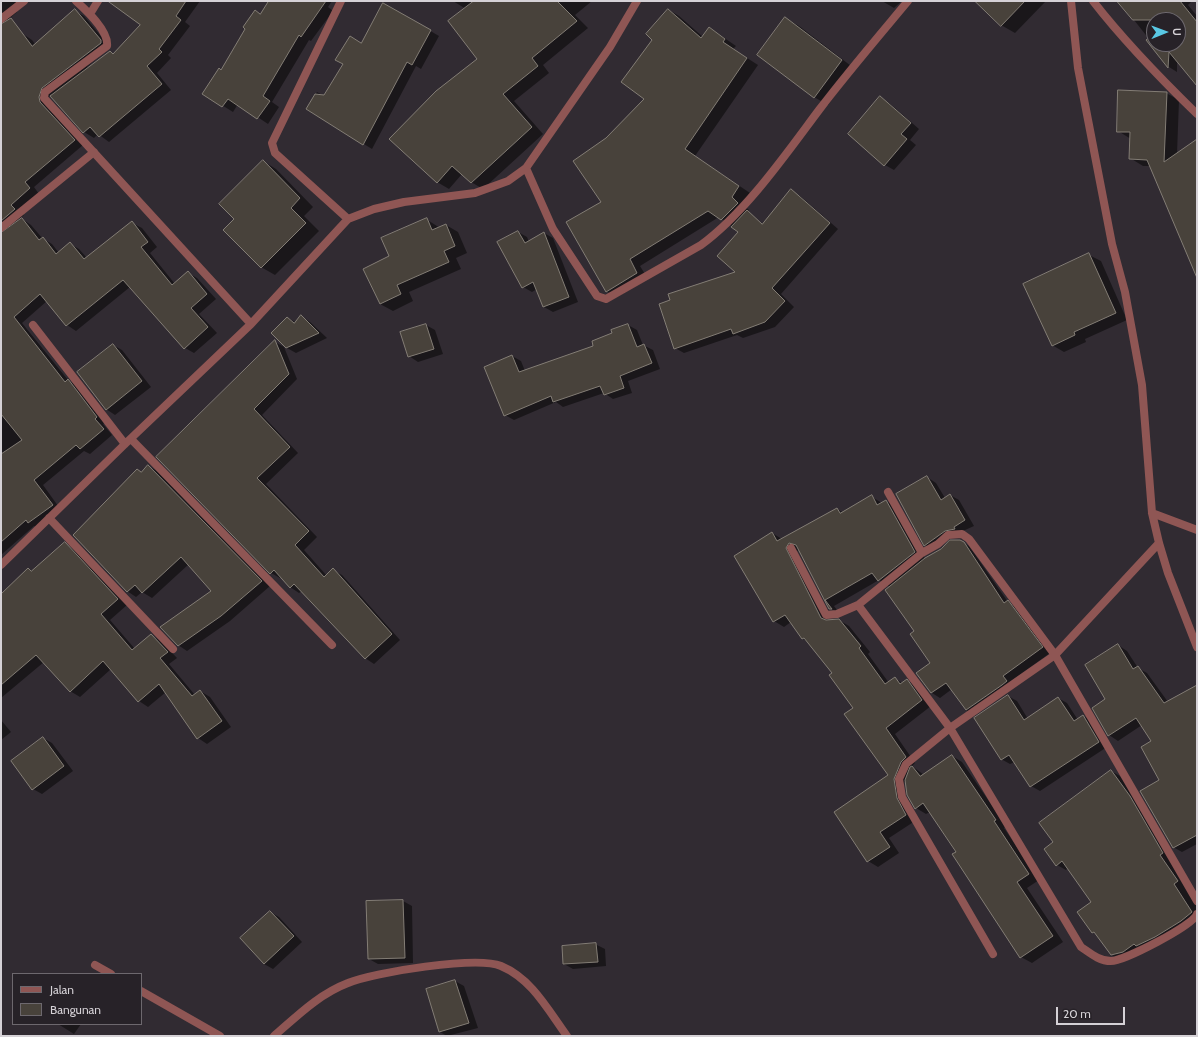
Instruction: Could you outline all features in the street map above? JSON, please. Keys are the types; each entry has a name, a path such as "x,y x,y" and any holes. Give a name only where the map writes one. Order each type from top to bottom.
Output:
{"street":[{"path":"1,19 24,1"},
{"path":"76,1 90,14 107,38 107,46 44,95 44,98 251,324"},
{"path":"90,14 98,1"},
{"path":"341,1 272,143 275,154 348,219"},
{"path":"1,565 251,324 348,219 374,209 404,202 475,193 508,181 526,168 610,47 637,1"},
{"path":"526,168 553,229 597,296 606,299 701,245 716,234 774,170 853,66 908,1"},
{"path":"1070,1 1078,68 1112,244 1125,292 1142,385 1152,513 1159,543 1197,647"},
{"path":"1093,1 1116,30 1169,87 1197,114"},
{"path":"1,228 94,152"},
{"path":"33,325 128,441 332,645"},
{"path":"888,492 922,553"},
{"path":"1152,513 1197,530"},
{"path":"49,518 173,649"},
{"path":"791,548 826,615 837,614 858,605 922,553 938,544 948,535 962,534 969,539 1055,655 1197,902"},
{"path":"993,954 902,797 899,787 899,778 906,764 950,728 1055,655 1159,543"},
{"path":"858,605 950,728 1081,947 1098,958 1111,961 1124,959 1183,927 1196,917 1197,914"},
{"path":"274,1036 316,1000 348,983 379,974 483,962 501,966 531,985 566,1036"},
{"path":"95,965 109,973"},
{"path":"142,993 220,1036"}],"building":[{"path":"108,1 186,1 176,16 181,20 159,49 162,52 147,66 162,84 99,137 90,127 83,133 50,96 110,51 113,54 140,25"},
{"path":"269,1 326,1 301,37 299,35 263,96 270,101 257,119 228,99 222,107 202,94 219,68 221,70 245,29 243,27 255,10 260,14"},
{"path":"474,1 557,1 577,21 532,58 538,66 503,94 532,127 471,183 452,166 437,183 389,139 436,91 477,59 448,21"},
{"path":"975,1 1025,1 1001,26"},
{"path":"1117,1 1180,1 1197,22 1197,86 1169,52 1186,52 1186,12 1146,12 1146,20 1133,20"},
{"path":"383,3 431,30 412,65 407,62 363,145 306,109 315,94 324,95 343,64 335,60 350,36 361,43"},
{"path":"75,9 101,40 101,43 42,88 39,97 40,102 75,140 25,182 30,188 11,205 15,209 1,221 1,24 11,18 32,46"},
{"path":"668,9 701,38 709,27 725,39 723,42 747,58 685,149 739,186 732,197 738,203 721,220 708,211 630,259 637,273 606,292 566,222 601,202 573,161 606,138 644,99 621,82 652,40 646,34"},
{"path":"785,17 842,60 814,98 757,55"},
{"path":"1155,52 1169,52 1168,68"},
{"path":"1118,90 1167,92 1164,162 1197,139 1197,278 1147,160 1129,159 1130,132 1117,132"},
{"path":"880,96 911,123 901,134 907,139 884,166 848,134"},
{"path":"263,160 300,198 291,208 306,223 261,268 223,230 234,219 219,204"},
{"path":"791,189 830,223 772,288 785,301 765,322 733,334 731,329 674,349 659,304 670,300 668,294 735,272 717,256 738,232 731,227 747,210 762,224"},
{"path":"22,218 39,240 43,237 56,254 70,242 84,259 132,221 148,242 141,247 172,285 188,271 207,294 191,308 208,327 184,349 123,280 66,326 40,294 14,317 65,382 68,379 97,417 95,419 104,429 80,449 76,445 34,480 53,505 28,523 26,520 1,542 1,454 22,440 1,414 1,233"},
{"path":"427,218 432,230 446,224 455,246 444,251 449,262 397,285 401,294 380,304 363,269 389,256 381,238"},
{"path":"518,231 525,243 544,232 569,297 543,307 533,282 522,288 497,242"},
{"path":"1089,253 1116,313 1074,332 1075,335 1052,346 1023,284"},
{"path":"301,315 319,333 286,348 271,333 287,317 294,323"},
{"path":"426,324 434,349 408,357 400,332"},
{"path":"628,324 637,347 644,344 652,363 620,376 624,388 604,395 600,386 553,402 551,396 504,416 484,367 512,355 519,372 593,346 592,341 612,333 611,330"},
{"path":"275,340 289,374 254,409 290,447 257,478 309,531 295,545 324,577 333,568 392,634 365,659 294,584 290,588 274,570 270,574 156,457"},
{"path":"113,344 142,381 106,410 77,372"},
{"path":"148,465 262,581 221,616 178,646 160,627 211,591 181,557 142,593 135,585 127,592 73,535 137,469 141,472"},
{"path":"927,476 941,500 950,494 965,520 954,527 955,529 945,531 924,546 896,494"},
{"path":"872,495 877,505 886,500 915,552 878,581 872,573 825,600 832,609 829,609 796,545 789,543 786,548 821,618 826,620 839,619 861,646 859,648 885,684 895,677 900,684 907,679 922,700 886,728 906,757 901,762 894,779 897,798 906,815 880,832 890,847 867,862 834,812 888,775 844,714 853,708 829,675 832,673 804,638 802,639 785,615 773,622 734,556 772,532 777,541 837,508 840,513"},
{"path":"950,540 960,540 964,542 1004,603 1008,600 1043,647 1003,676 1007,681 966,710 946,683 931,693 916,673 930,663 910,634 914,631 885,590 925,558 941,549"},
{"path":"65,542 118,599 101,614 132,650 151,634 168,652 160,658 192,696 200,690 222,721 197,739 159,684 138,702 103,661 70,692 36,655 1,685 1,594 28,568 31,571"},
{"path":"1118,644 1133,669 1138,666 1164,703 1197,685 1197,835 1173,848 1140,791 1159,780 1141,747 1151,741 1136,718 1108,736 1092,708 1105,699 1085,665"},
{"path":"1008,695 1024,720 1058,697 1074,721 1083,715 1099,742 1030,787 1009,755 1001,760 974,718"},
{"path":"43,737 64,766 32,790 11,761"},
{"path":"952,755 996,820 994,821 1029,874 1017,882 1053,936 1020,958 952,854 956,852 923,803 915,809 907,795 905,780 910,767 912,766 920,776"},
{"path":"1111,770 1130,796 1163,853 1160,855 1178,881 1174,884 1192,912 1181,921 1155,937 1136,946 1134,944 1123,952 1111,955 1094,932 1092,933 1077,912 1091,902 1062,861 1056,866 1044,849 1053,842 1039,823"},
{"path":"403,900 405,958 368,959 366,901"},
{"path":"270,911 294,936 264,964 240,938"},
{"path":"596,943 598,962 563,964 562,946"},
{"path":"455,980 469,1023 439,1032 426,989"}]}
